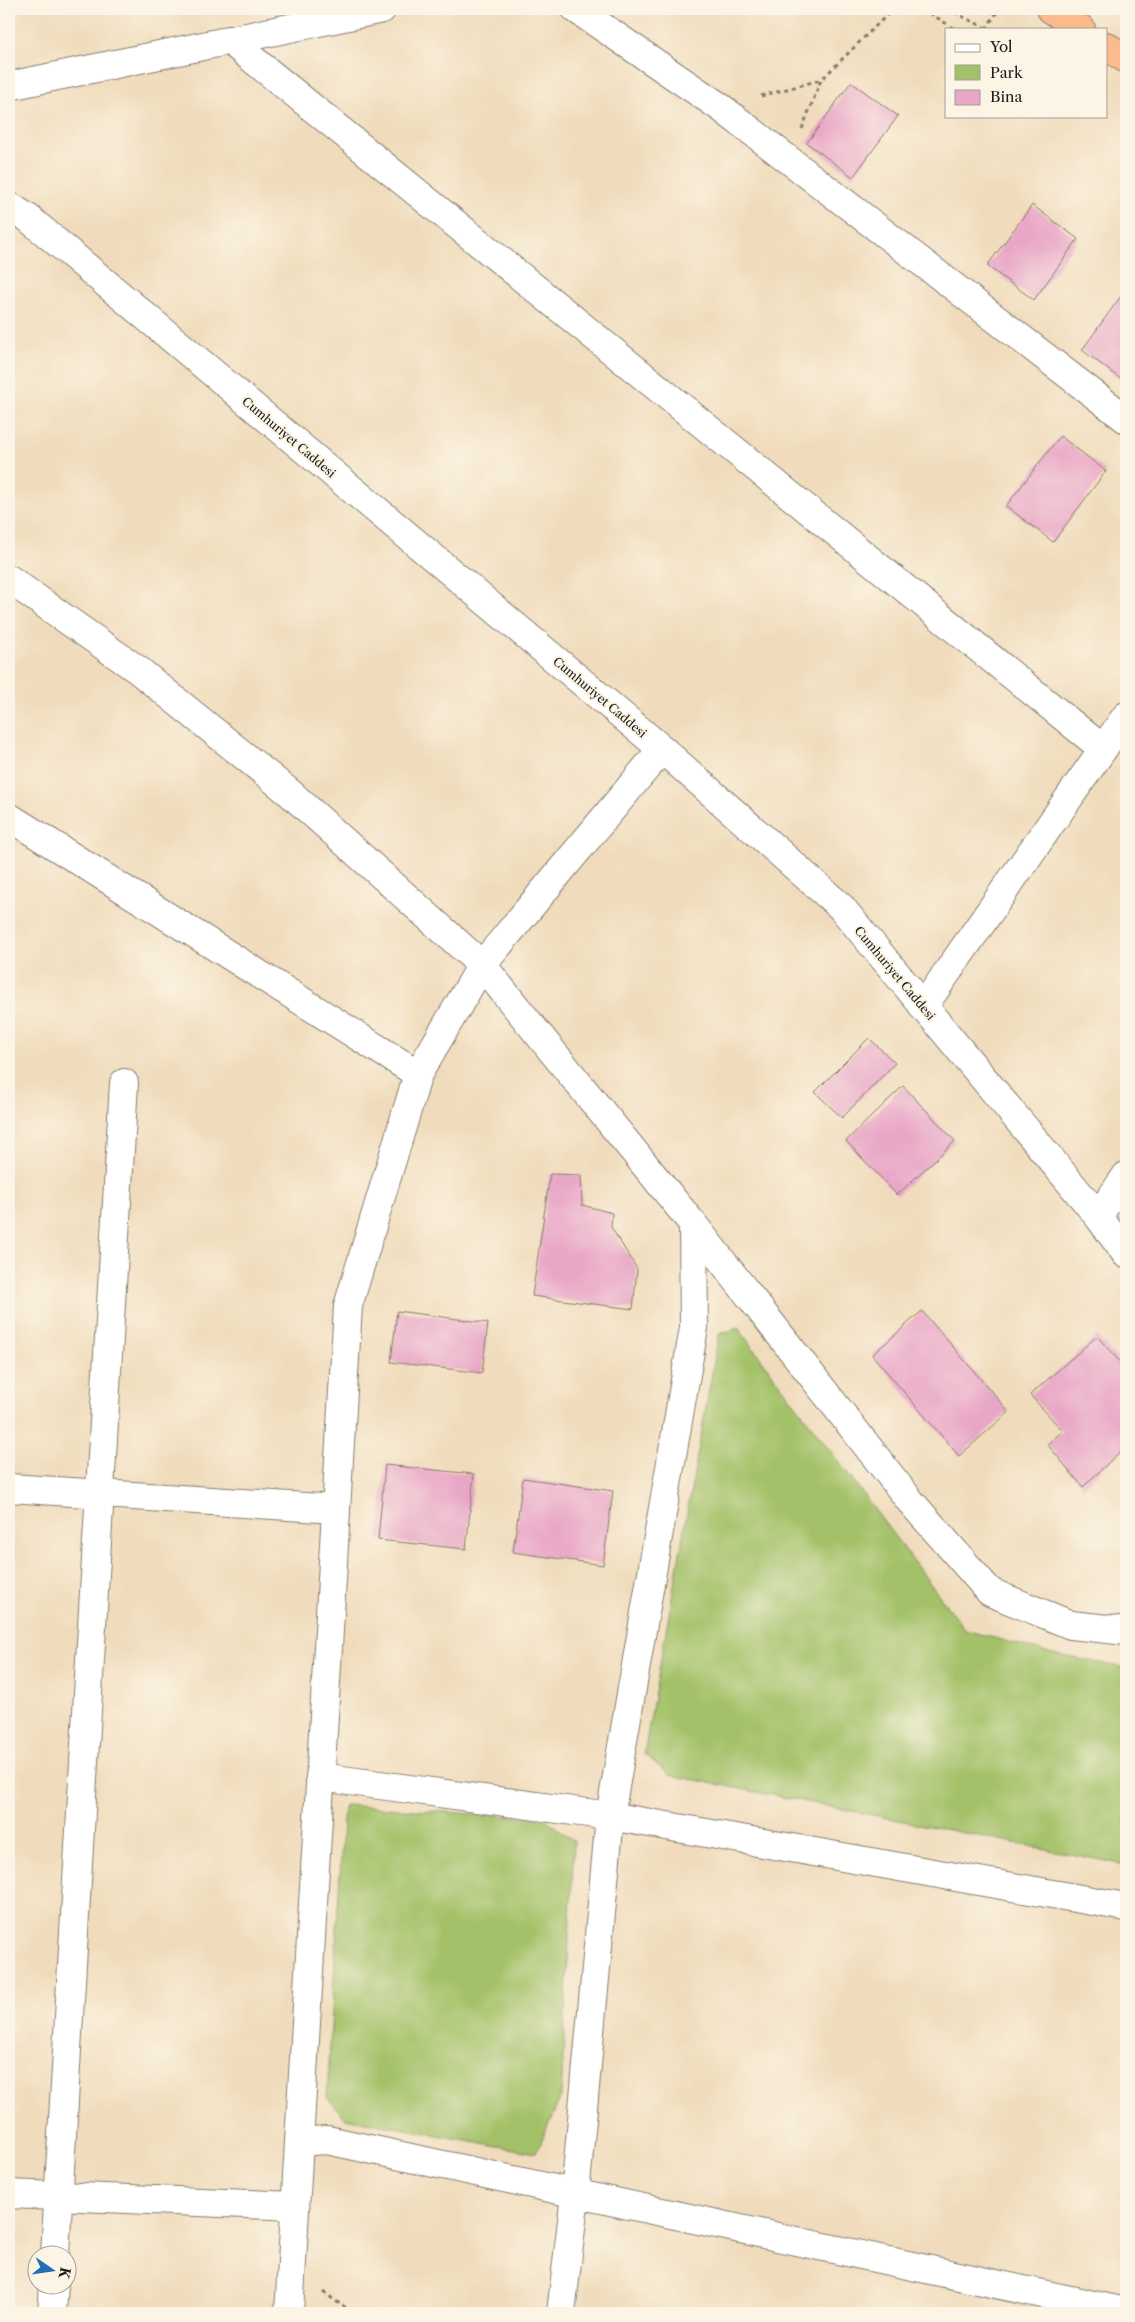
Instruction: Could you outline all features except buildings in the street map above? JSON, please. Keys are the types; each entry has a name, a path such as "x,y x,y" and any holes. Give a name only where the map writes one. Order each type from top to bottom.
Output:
{"highway":[{"path":"1051,9 1080,28"},
{"path":"1108,47 1126,59"}],"street":[{"path":"9,86 382,9"},
{"path":"576,9 720,107 1126,419"},
{"path":"229,40 1103,749"},
{"name":"Cumhuriyet Caddesi","path":"9,206 28,218 662,749 841,907 1098,1216 1126,1254"},
{"path":"9,579 138,670 267,774 482,965 693,1224 911,1502 990,1592 1071,1626 1126,1630"},
{"path":"923,1007 1126,716"},
{"path":"289,2313 348,1306 418,1074 482,965 662,749"},
{"path":"9,817 418,1074"},
{"path":"56,2244 124,1083"},
{"path":"1098,1216 1126,1176"},
{"path":"561,2313 575,2195 610,1816 694,1328 693,1224"},
{"path":"9,1488 336,1509"},
{"path":"320,1777 610,1816 1126,1907"},
{"path":"299,2142 327,2140 575,2195 1126,2312"},
{"path":"9,2194 295,2206"},
{"path":"52,2313 53,2294"}],"path":[{"path":"790,161 821,80 889,13 909,9"},
{"path":"923,9 953,28"},
{"path":"947,9 986,28 999,9"},
{"path":"720,107 821,80"}],"green space":[{"path":"738,1328 965,1630 1053,1654 1126,1668 1126,1865 670,1775 644,1754 719,1334"},
{"path":"344,1805 546,1819 574,1841 561,2096 536,2153 345,2118 327,2097"}]}
